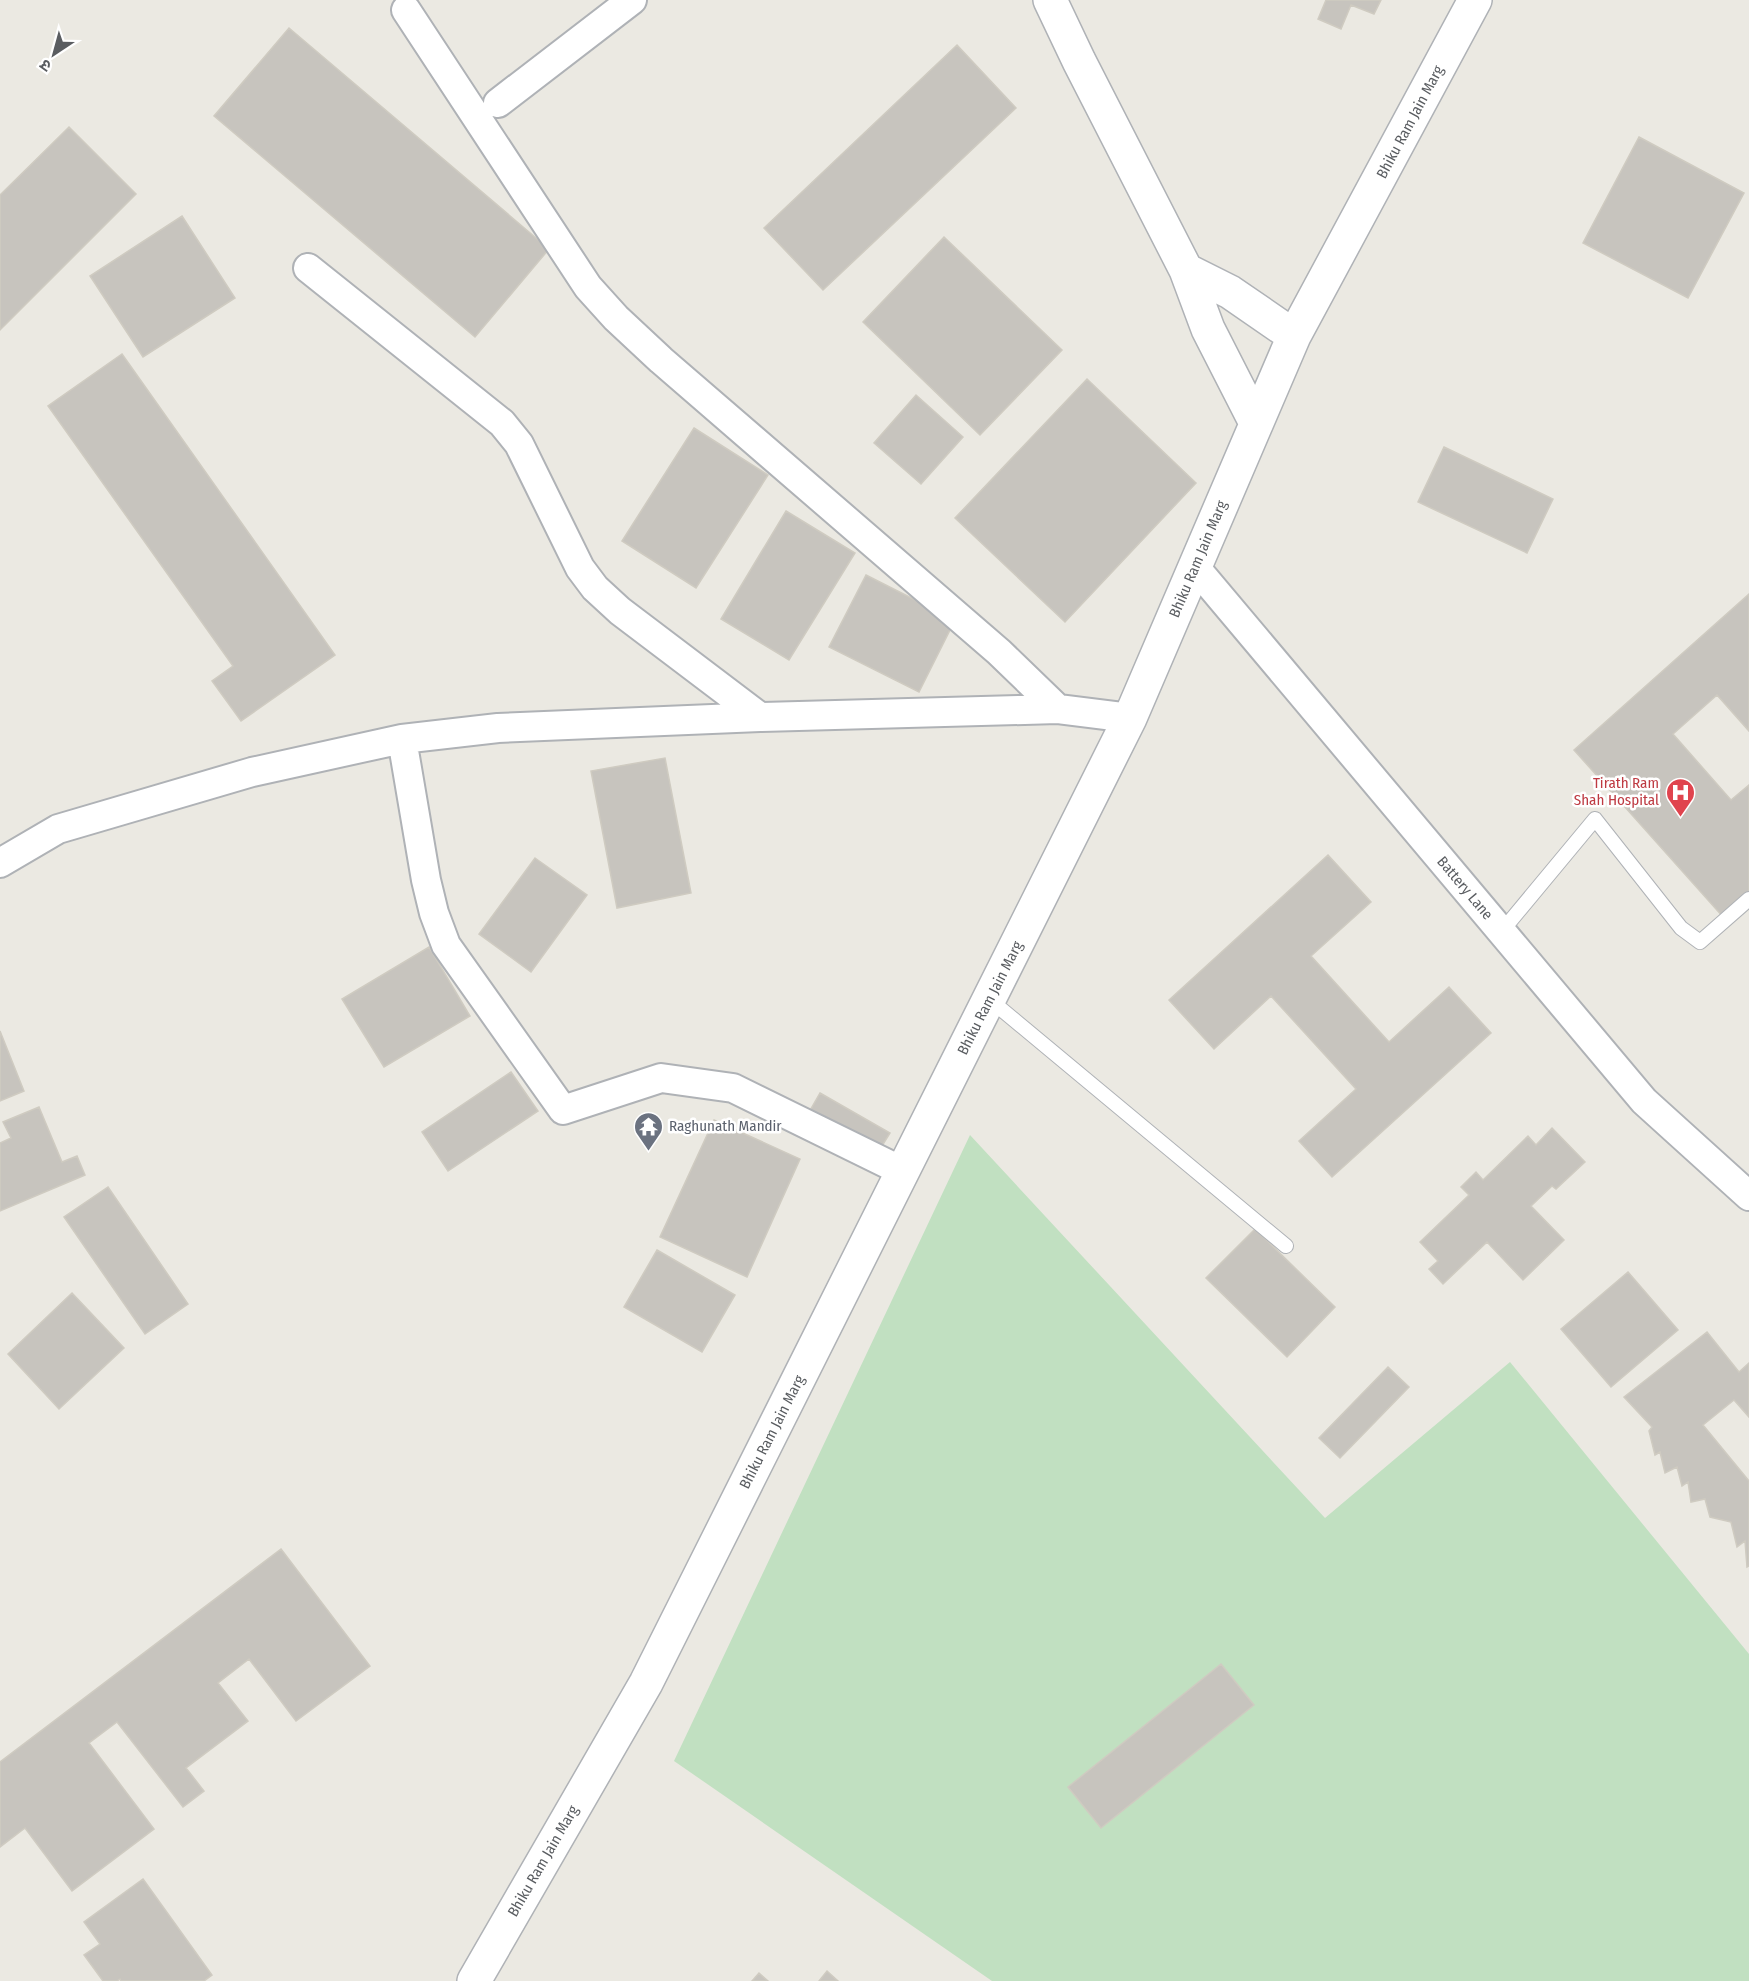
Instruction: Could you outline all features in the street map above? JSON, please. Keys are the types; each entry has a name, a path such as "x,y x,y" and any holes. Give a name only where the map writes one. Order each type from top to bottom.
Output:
{"street":[{"path":"498,103 632,0"},
{"path":"1050,0 1186,270 1208,329 1256,423"},
{"name":"Bhiku Ram Jain Marg","path":"474,1981 646,1683 1130,718 1294,336 1475,0"},
{"path":"406,10 588,287 616,318 661,360 999,652 1058,709"},
{"path":"308,268 502,423 519,444 580,568 595,588 620,611 760,717"},
{"path":"1186,270 1230,292 1294,336"},
{"name":"Battery Lane","path":"1195,567 1644,1101 1749,1196"},
{"path":"0,863 58,829 252,772 402,739 498,728 760,717 1058,709 1130,718"},
{"path":"402,739 426,880 434,913 446,945 563,1110 661,1078 733,1088 902,1171"}],"lane":[{"path":"1502,931 1595,819 1681,928 1700,942 1749,899"},
{"path":"989,999 1286,1246"}],"green space":[{"path":"970,1135 1325,1518 1510,1362 1749,1654 1749,1981 992,1981 674,1761"}],"building":[{"path":"1326,0 1381,0 1374,14 1351,5 1341,29 1318,19"},
{"path":"289,28 549,249 475,337 214,116"},
{"path":"957,45 1016,108 823,290 764,228"},
{"path":"69,127 136,194 0,330 0,195"},
{"path":"1639,137 1744,193 1688,298 1583,243"},
{"path":"182,216 235,298 143,357 90,276"},
{"path":"944,237 1062,350 980,435 863,322"},
{"path":"122,354 335,655 241,721 212,681 233,666 48,406"},
{"path":"1087,379 1196,483 1065,622 955,518"},
{"path":"916,395 963,437 921,484 874,443"},
{"path":"694,428 768,475 696,588 622,541"},
{"path":"1444,447 1553,499 1527,553 1418,502"},
{"path":"786,511 855,553 789,660 721,619"},
{"path":"866,575 955,620 919,692 829,647"},
{"path":"1749,594 1749,731 1717,695 1673,734 1731,800 1749,785 1749,896 1724,918 1574,750"},
{"path":"665,758 691,893 617,908 591,771"},
{"path":"1328,855 1371,902 1311,956 1389,1042 1449,987 1491,1033 1332,1177 1299,1141 1356,1089 1271,996 1214,1049 1169,1000"},
{"path":"535,858 587,895 531,972 479,934"},
{"path":"429,947 470,1016 384,1067 342,999"},
{"path":"0,1031 24,1091 0,1101"},
{"path":"511,1072 538,1111 448,1171 422,1132"},
{"path":"820,1093 890,1133 877,1154 808,1114"},
{"path":"39,1107 62,1162 77,1156 85,1175 0,1211 0,1143 11,1138 3,1122"},
{"path":"714,1120 800,1159 747,1277 660,1237"},
{"path":"1552,1128 1585,1162 1556,1189 1552,1186 1531,1206 1564,1240 1523,1280 1487,1242 1443,1284 1429,1269 1438,1261 1420,1242 1469,1195 1461,1187 1476,1172 1483,1180 1528,1136 1536,1145"},
{"path":"108,1187 188,1304 145,1334 64,1217"},
{"path":"1255,1229 1335,1307 1287,1357 1206,1278"},
{"path":"657,1250 735,1295 702,1352 624,1307"},
{"path":"1628,1272 1678,1330 1611,1387 1561,1329"},
{"path":"72,1293 124,1348 59,1409 8,1354"},
{"path":"1707,1332 1739,1372 1749,1363 1749,1417 1734,1400 1703,1425 1749,1481 1749,1566 1747,1567 1745,1541 1737,1547 1731,1522 1710,1517 1705,1499 1691,1502 1688,1482 1682,1486 1677,1467 1665,1473 1660,1452 1655,1455 1649,1431 1652,1427 1624,1397"},
{"path":"1388,1367 1409,1387 1340,1458 1319,1438"},
{"path":"281,1549 370,1666 296,1721 249,1659 218,1683 248,1721 186,1768 204,1791 183,1807 117,1722 89,1743 154,1829 72,1891 25,1828 0,1847 0,1762"},
{"path":"1221,1664 1254,1705 1101,1828 1068,1787"},
{"path":"143,1879 212,1975 204,1981 121,1981 120,1979 103,1981 84,1955 100,1944 84,1922"},
{"path":"827,1971 838,1981 819,1981"},
{"path":"759,1973 768,1981 752,1981"}],"place":[{"name":"Tirath Ram Shah Hospital","path":"1680,818"},
{"name":"Raghunath Mandir","path":"648,1152"}]}
